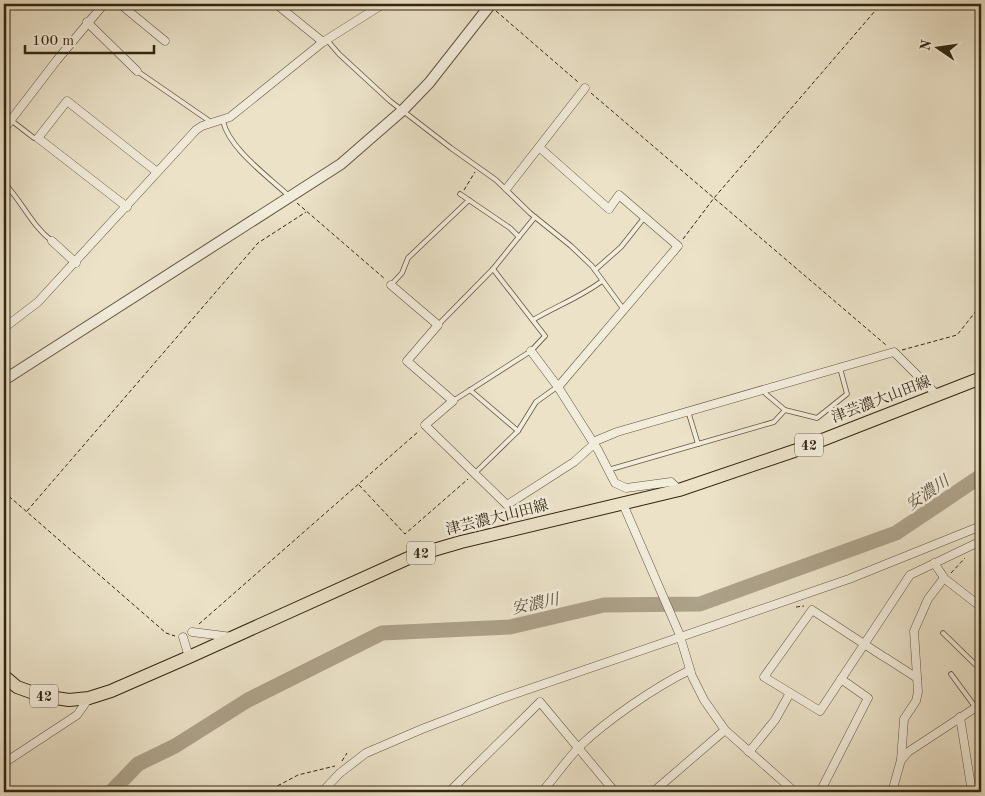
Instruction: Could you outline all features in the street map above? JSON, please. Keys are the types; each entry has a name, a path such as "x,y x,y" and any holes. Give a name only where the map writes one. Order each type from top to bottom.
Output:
{"main road":[{"name":"津芸濃大山田線","path":"4,676 17,687 42,696 69,700 89,698 111,691 189,657 413,556 461,542 624,507 680,490 794,451 981,378"}],"street":[{"path":"4,129 104,4"},
{"path":"120,4 165,41"},
{"path":"276,4 325,41"},
{"path":"4,328 38,302 76,263 196,130 209,124 223,121 325,41 383,4"},
{"path":"4,380 291,198 340,164 403,110 452,57 491,5"},
{"path":"88,22 137,71"},
{"path":"507,188 585,88"},
{"path":"126,207 38,138 67,101 157,172"},
{"path":"539,148 609,209 619,195 678,246 558,387"},
{"path":"52,241 76,263"},
{"path":"391,284 438,325 407,361 453,401 425,426 507,505 574,462 594,443 617,432 894,352 936,394"},
{"path":"531,351 558,387 594,443 612,480 620,487 626,488 671,482 680,490"},
{"path":"624,507 680,636 690,670 704,700 725,730 795,792"},
{"path":"322,792 349,765 376,748 500,699 849,579 981,526"},
{"path":"917,678 864,644 812,610 764,676 820,711 864,644 910,575 978,542"},
{"path":"934,564 945,578 981,607"},
{"path":"892,792 901,760 904,719 917,699 914,631 928,599 945,578"},
{"path":"192,632 232,637"},
{"path":"183,637 189,657"},
{"path":"542,792 578,748 649,693 690,670"},
{"path":"820,792 868,698 841,679"},
{"path":"749,752 775,720 790,693"},
{"path":"4,762 77,715 89,698"},
{"path":"449,792 538,702 615,792"},
{"path":"901,760 908,752 978,706"},
{"path":"960,717 972,792"},
{"path":"652,792 725,730"}],"lane":[{"path":"325,41 403,110 507,188 535,217 556,232 594,270 624,310"},
{"path":"137,71 182,100 208,120 209,124"},
{"path":"12,121 34,138 38,138"},
{"path":"223,121 225,129 235,145 291,198"},
{"path":"4,184 26,211 38,230 52,241"},
{"path":"460,194 510,228 519,237"},
{"path":"391,284 402,273 408,258 469,200"},
{"path":"594,270 621,247 624,240 645,216"},
{"path":"438,325 493,269 535,217"},
{"path":"453,401 531,351 545,336 493,269"},
{"path":"533,320 550,309 585,294 602,281"},
{"path":"764,389 766,394 784,410 815,418 820,417 847,394 840,367"},
{"path":"475,473 518,431 536,402 558,387"},
{"path":"470,390 518,431"},
{"path":"608,470 774,422 784,410"},
{"path":"688,411 698,444"},
{"path":"943,633 981,670"},
{"path":"952,674 978,706"}],"path":[{"path":"678,246 714,198 881,4"},
{"path":"491,5 585,88 894,352 957,335 981,305"},
{"path":"460,194 478,167"},
{"path":"291,198 391,284"},
{"path":"26,512 258,243 306,212"},
{"path":"192,632 425,426"},
{"path":"358,484 405,534 475,473"},
{"path":"4,492 166,633 183,637"},
{"path":"945,578 972,552 978,542"},
{"path":"4,697 7,702 4,704"},
{"path":"266,792 298,774 330,766 338,768"}],"waterway":[{"name":"安濃川","path":"111,792 138,764 175,746 248,700 382,633 510,627 604,605 700,604 896,533 981,476"}]}
